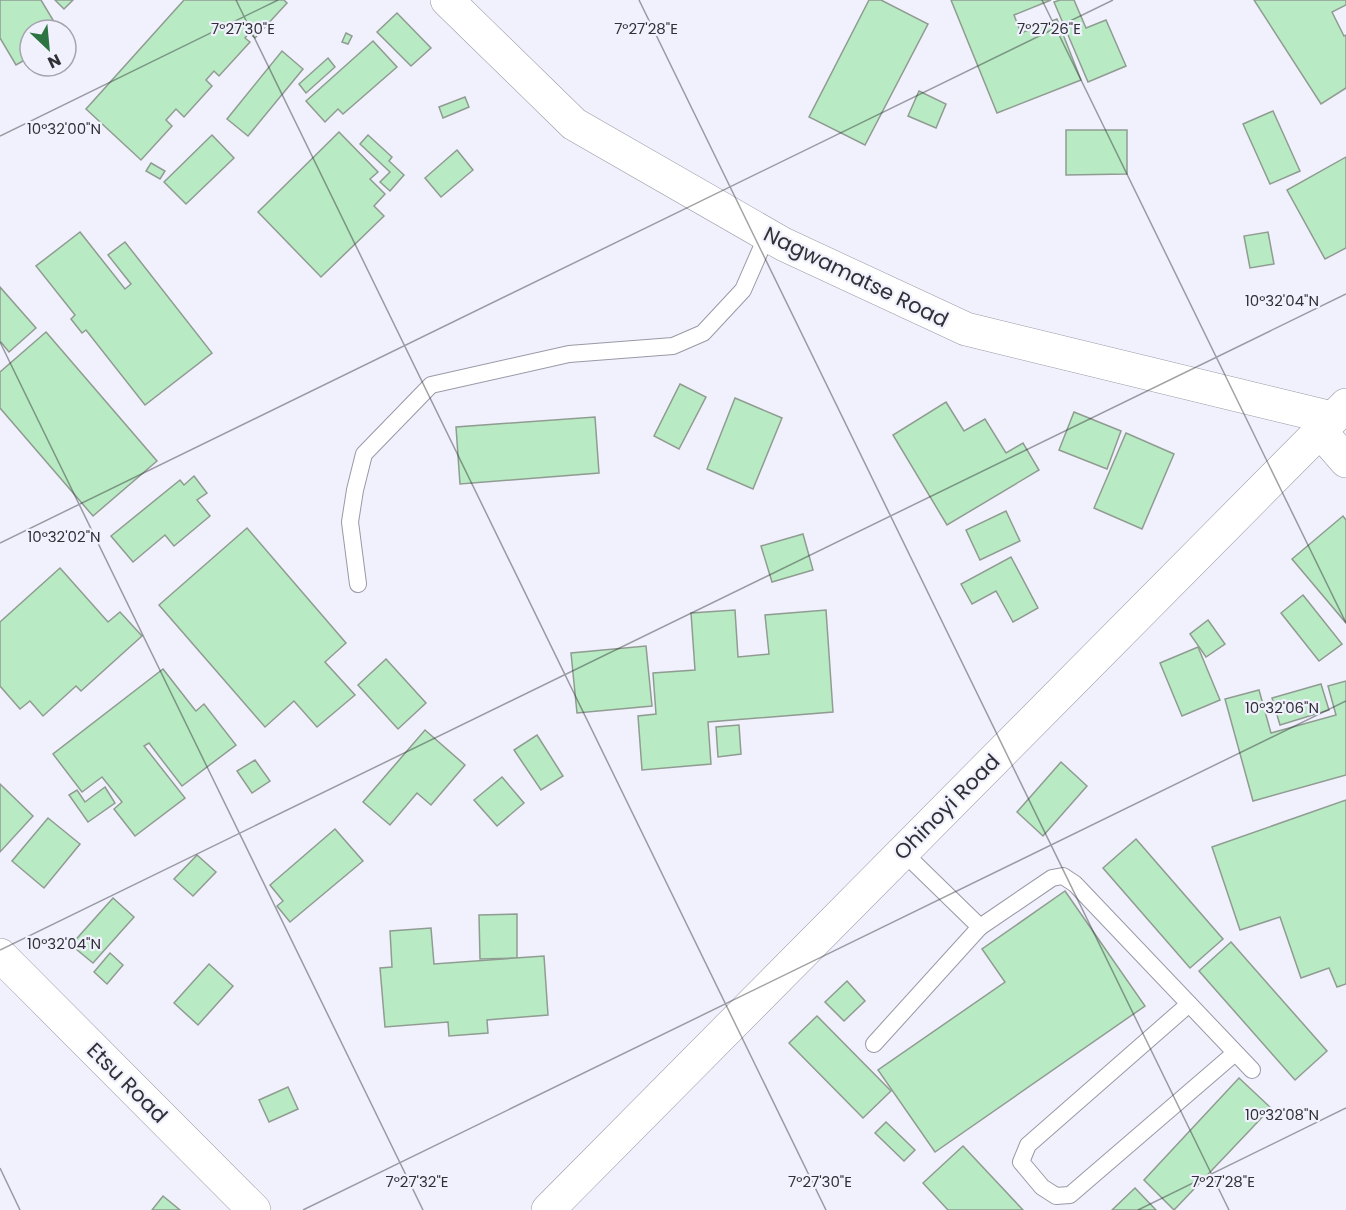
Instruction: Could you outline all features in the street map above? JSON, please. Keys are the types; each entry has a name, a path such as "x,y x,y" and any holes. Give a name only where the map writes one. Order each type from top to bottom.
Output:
{"street":[{"name":"Nagwamatse Road","path":"447,0 574,124 767,235 966,329 1333,418"},
{"path":"1333,418 1346,461"},
{"name":"Ohinoyi Road","path":"548,1210 1333,418"},
{"name":"Etsu Road","path":"0,955 254,1210"}],"lane":[{"path":"358,584 350,522 364,454 431,385 569,354 673,346 703,333 743,290 767,235"},
{"path":"903,852 980,927"},
{"path":"874,1044 980,927 1052,878 1063,876 1075,884 1252,1070"},
{"path":"1189,1004 1028,1145 1021,1161 1042,1187 1056,1196 1070,1195 1235,1053"}],"building":[{"path":"0,0 41,0 52,18 18,18 18,64 16,65 0,38"},
{"path":"55,0 73,0 64,9"},
{"path":"184,0 284,0 287,3 255,38 249,33 245,38 250,42 219,76 214,71 206,80 212,86 184,117 176,109 166,120 172,126 141,160 86,109"},
{"path":"869,0 881,0 928,24 865,145 809,117"},
{"path":"951,0 1051,0 1014,15 1021,33 1057,19 1081,80 997,113"},
{"path":"1074,0 1086,28 1106,20 1126,66 1088,82 1054,2"},
{"path":"1254,0 1346,0 1346,5 1332,12 1344,36 1346,35 1346,88 1321,104"},
{"path":"397,13 431,48 411,66 377,32"},
{"path":"346,33 352,36 348,44 342,42"},
{"path":"373,41 397,67 343,114 338,109 325,122 306,101"},
{"path":"282,51 303,69 248,136 227,119"},
{"path":"328,58 335,67 306,93 299,84"},
{"path":"919,91 946,104 936,128 908,116"},
{"path":"465,97 469,107 443,118 439,107"},
{"path":"1273,111 1300,171 1270,184 1243,124"},
{"path":"1066,130 1127,130 1127,174 1066,175"},
{"path":"339,132 378,172 370,179 385,194 374,206 384,216 321,277 258,212"},
{"path":"212,135 234,158 186,204 164,182"},
{"path":"368,135 392,157 389,161 404,175 390,191 380,182 390,172 360,144"},
{"path":"457,150 473,170 441,197 425,178"},
{"path":"1346,157 1346,248 1325,259 1287,190"},
{"path":"151,163 165,171 160,179 146,171"},
{"path":"80,232 125,289 131,284 108,255 125,242 212,353 145,405 86,330 82,333 71,319 75,315 36,266"},
{"path":"1268,232 1274,264 1250,268 1244,236"},
{"path":"0,287 36,328 9,352 0,341"},
{"path":"46,332 157,461 93,516 0,408 0,372"},
{"path":"680,384 706,397 679,449 654,436"},
{"path":"735,398 782,418 753,489 707,469"},
{"path":"946,402 964,431 985,419 1006,453 1023,443 1039,470 947,525 893,435"},
{"path":"1074,412 1121,431 1107,469 1059,450"},
{"path":"595,417 599,473 460,484 456,427"},
{"path":"1126,433 1174,454 1142,529 1094,508"},
{"path":"194,476 207,493 197,500 210,516 174,546 165,535 133,562 111,536 180,480 184,485"},
{"path":"1006,511 1020,541 980,560 966,530"},
{"path":"1343,516 1346,520 1346,623 1292,559"},
{"path":"247,528 346,643 325,662 355,695 317,727 294,701 265,727 159,605"},
{"path":"803,534 813,570 772,582 761,546"},
{"path":"1011,557 1038,608 1013,622 996,591 972,604 961,584"},
{"path":"60,568 108,622 120,612 142,636 81,691 76,686 43,716 30,701 20,709 0,686 0,622"},
{"path":"1303,595 1342,644 1319,661 1281,613"},
{"path":"735,610 738,657 769,654 765,615 826,610 833,712 708,722 711,764 642,770 638,716 656,714 653,673 695,670 691,613"},
{"path":"1208,620 1225,644 1206,657 1190,634"},
{"path":"646,646 652,706 577,713 571,653"},
{"path":"1198,647 1220,700 1182,716 1160,663"},
{"path":"386,659 426,703 398,729 358,685"},
{"path":"163,669 196,711 204,704 236,745 182,786 149,743 144,746 185,798 135,836 114,809 122,802 102,777 82,792 53,754"},
{"path":"1346,681 1346,775 1253,801 1225,699 1259,690 1271,733 1336,715 1328,686"},
{"path":"1321,684 1329,710 1280,725 1272,698"},
{"path":"739,725 741,754 718,757 716,727"},
{"path":"425,730 465,765 431,805 417,793 390,825 363,802"},
{"path":"537,735 563,776 541,790 514,750"},
{"path":"255,760 270,781 252,793 237,771"},
{"path":"1061,762 1087,786 1043,836 1017,812"},
{"path":"502,777 524,803 497,826 474,800"},
{"path":"0,784 33,816 0,852"},
{"path":"105,787 115,803 88,822 69,795 77,790 85,802"},
{"path":"1346,800 1346,984 1337,987 1329,968 1301,978 1280,917 1240,930 1212,847"},
{"path":"48,818 80,844 44,888 12,861"},
{"path":"335,829 363,861 290,922 277,906 283,901 270,885"},
{"path":"1136,839 1223,939 1190,968 1103,868"},
{"path":"197,855 216,872 193,896 174,879"},
{"path":"1065,891 1145,1006 935,1152 878,1070 1005,982 982,949"},
{"path":"113,898 134,917 93,963 71,945"},
{"path":"517,914 517,958 480,959 479,915"},
{"path":"431,928 434,964 544,956 548,1015 487,1020 488,1033 449,1036 448,1022 385,1027 380,968 392,967 390,931"},
{"path":"1231,942 1327,1051 1295,1080 1199,971"},
{"path":"110,953 123,965 107,984 94,972"},
{"path":"209,964 233,986 198,1025 174,1003"},
{"path":"847,981 865,1001 844,1021 825,1002"},
{"path":"817,1016 891,1091 863,1118 789,1043"},
{"path":"1239,1078 1271,1108 1174,1210 1144,1180"},
{"path":"288,1087 298,1109 269,1122 259,1100"},
{"path":"886,1122 915,1150 904,1161 875,1133"},
{"path":"963,1146 1023,1210 948,1210 923,1183"},
{"path":"1135,1188 1156,1210 1112,1210"},
{"path":"163,1196 180,1210 152,1210"}]}
